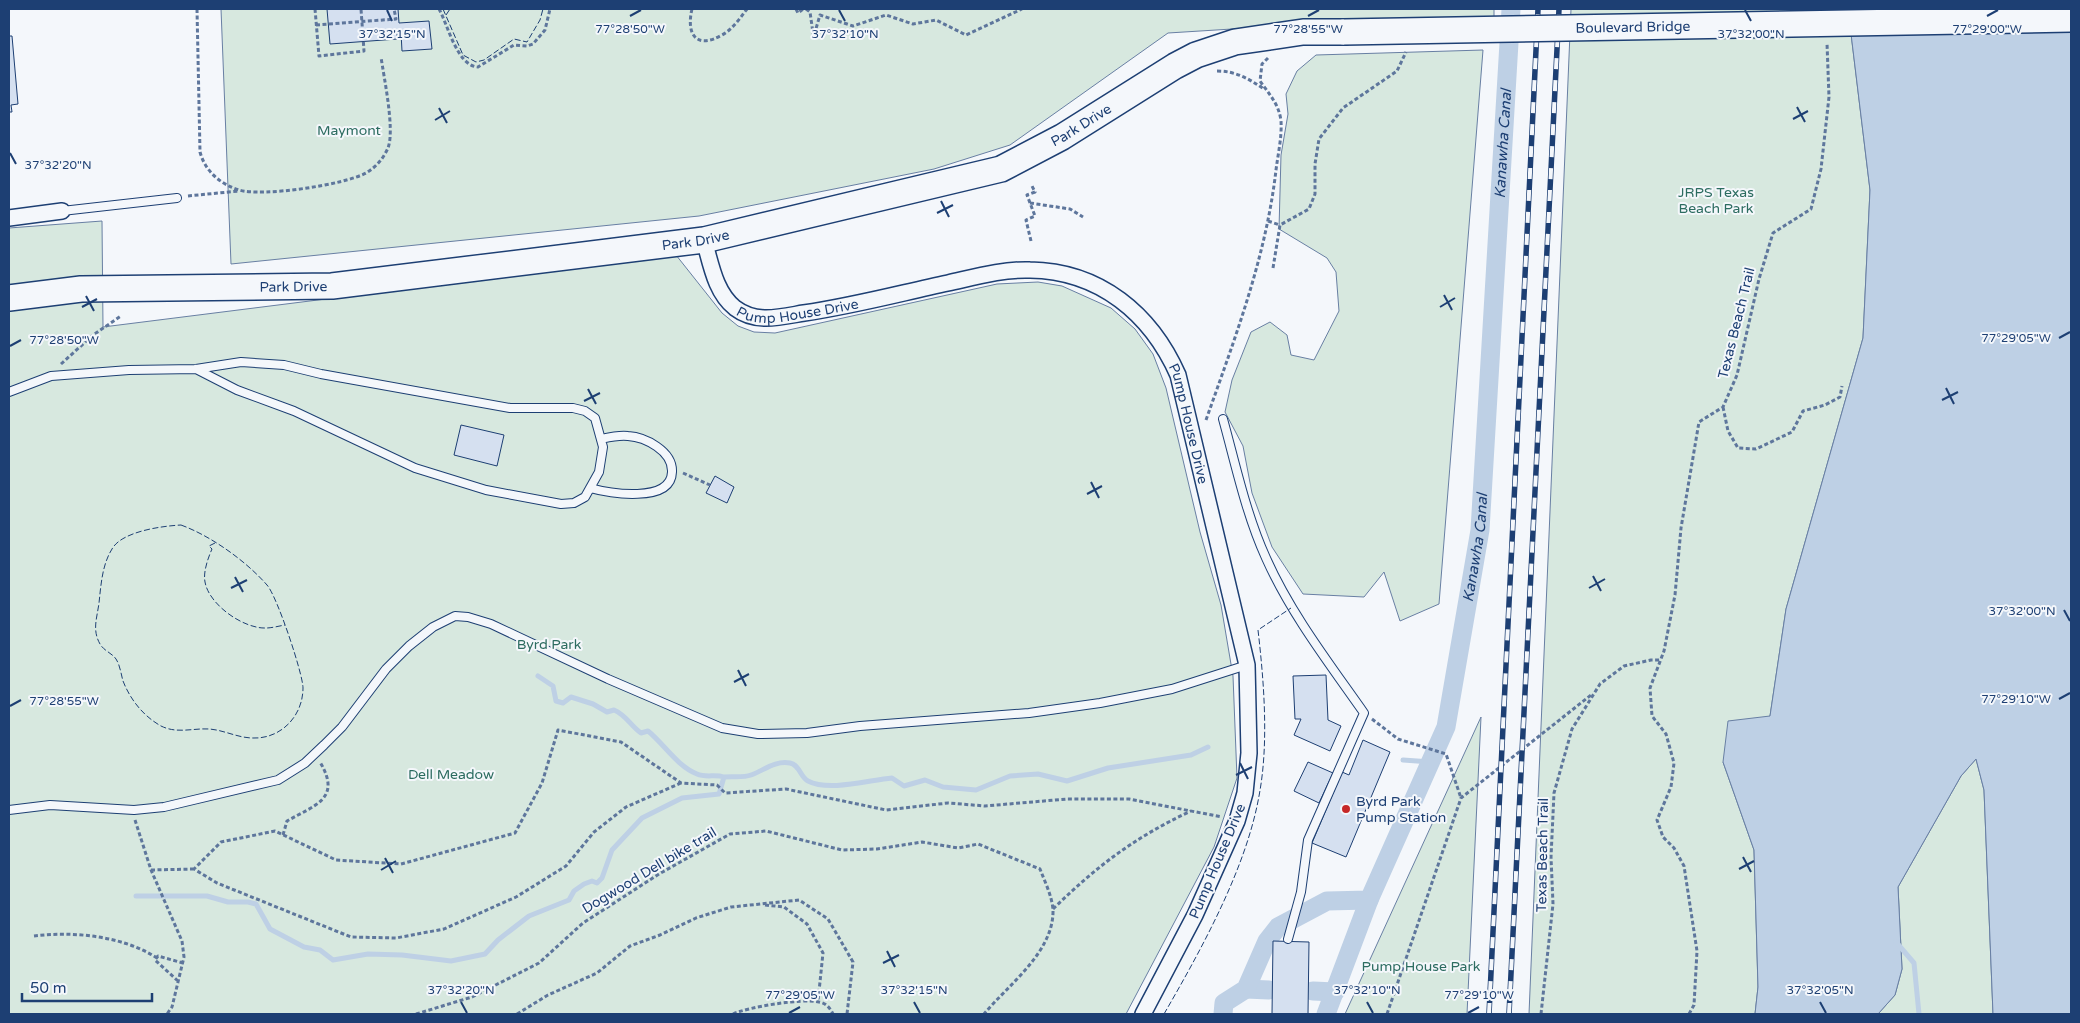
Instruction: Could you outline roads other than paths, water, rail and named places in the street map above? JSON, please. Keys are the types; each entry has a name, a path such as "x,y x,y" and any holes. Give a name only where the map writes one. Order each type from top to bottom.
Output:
{"main road":[{"name":"Boulevard Bridge","path":"1344,32 2071,18"},
{"name":"Park Drive","path":"9,298 81,289 332,286 704,240 1001,170 1062,137 1175,66 1196,55 1235,42 1303,32 1344,32"}],"street":[{"path":"9,218 62,211"},
{"name":"Pump House Drive","path":"704,240 716,280 724,297 735,308 750,316 766,319 825,310 1002,272 1030,270 1079,277 1117,296 1156,334 1168,352 1178,375 1247,665 1249,753 1245,793 1237,821 1195,916 1143,1014"}],"lane":[{"path":"62,211 177,198"},
{"path":"9,392 51,376 129,370 196,370 241,362 284,365 321,374 510,408 573,408 585,411 595,418 603,447 599,472 585,497 574,503 561,504 486,490 415,468 294,411 236,390 196,370"},
{"path":"1223,419 1247,508 1265,558 1292,608 1364,713 1308,840 1301,892 1288,939"},
{"path":"590,488 620,495 647,493 667,483 673,473 671,461 661,450 640,438 614,436 601,439"},
{"path":"9,810 50,805 134,810 164,807 278,780 305,762 342,727 386,669 409,646 434,627 456,616 468,617 491,624 608,679 722,728 758,734 807,733 860,726 1029,713 1100,703 1172,689 1247,665"}],"water":[{"path":"1848,9 2071,9 2071,1014 1993,1014 1984,790 1976,759 1961,776 1898,887 1902,969 1895,995 1878,1014 1755,1014 1758,987 1754,850 1723,762 1728,721 1770,716 1786,609 1863,338 1870,190"}],"waterway":[{"name":"Kanawha Canal","path":"1223,1014 1224,1003 1246,989 1267,941 1278,927 1327,901 1369,900 1446,727 1480,530 1511,9"},
{"path":"538,676 553,686 556,701 563,703 571,697 593,704 607,712 614,710 641,733 648,731 683,766 700,775 724,777"},
{"path":"136,896 207,896 228,902 256,904 270,929 304,947 320,950 333,960 368,954 402,955 451,961 485,954 498,940 529,916 569,900 574,891 584,884 592,881 597,883 602,878 612,850 642,818 682,798 719,794 724,777 748,776 774,764 785,762 793,764 805,779 817,784 838,785 892,778 904,786 925,780 943,787 976,790 1010,776 1038,774 1067,781 1108,768 1191,755 1208,747"},
{"path":"1403,760 1431,762"},
{"path":"1326,1014 1369,900"},
{"path":"1896,942 1914,963 1919,1014"},
{"name":"Kanawha Canal","path":"1246,989 1269,990"},
{"name":"Kanawha Canal","path":"1313,991 1335,992"}],"railway":[{"path":"1489,1014 1538,9"},
{"path":"1509,1014 1559,9"}],"place":[{"name":"Byrd Park Pump Station","path":"1346,809"}],"park label":[{"name":"Maymont","path":"349,130"},
{"name":"JRPS Texas Beach Park","path":"1716,200"},
{"name":"Byrd Park","path":"549,644"},
{"name":"Dell Meadow","path":"451,774"},
{"name":"Pump House Park","path":"1421,966"}]}
